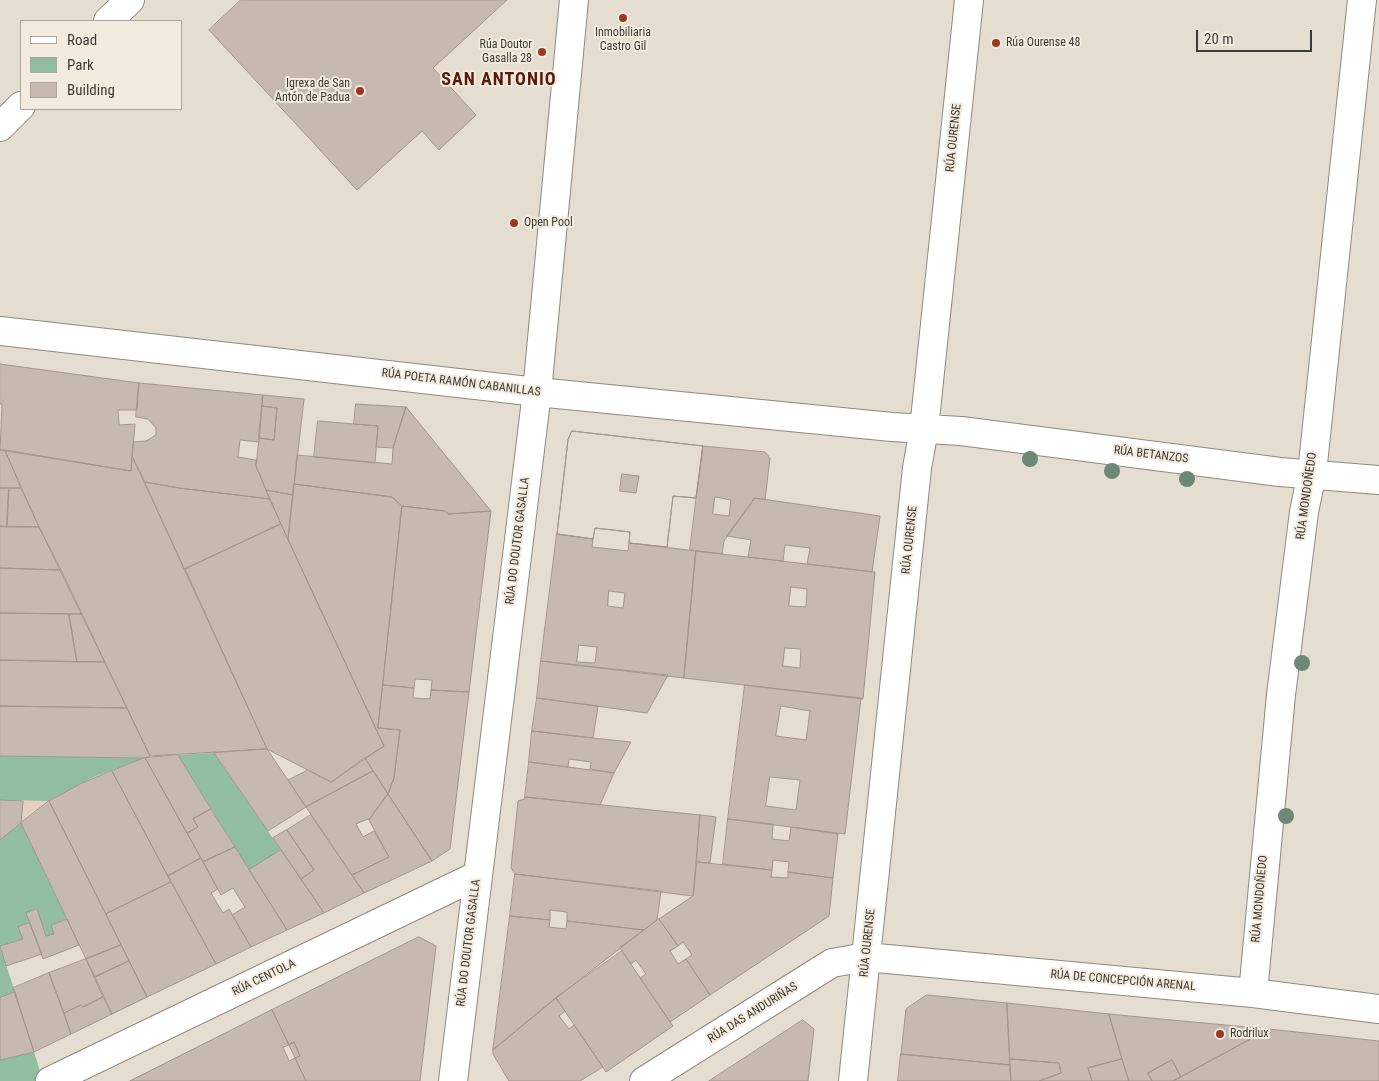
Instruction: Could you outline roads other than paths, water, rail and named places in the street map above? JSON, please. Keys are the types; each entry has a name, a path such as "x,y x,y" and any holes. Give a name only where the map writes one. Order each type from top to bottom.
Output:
{"street":[{"path":"109,20 130,0"},
{"name":"RÚA DO DOUTOR GASALLA","path":"453,1081 537,392 574,0"},
{"name":"RÚA OURENSE","path":"853,1081 917,468 924,429 969,0"},
{"name":"RÚA MONDOÑEDO","path":"1253,993 1280,696 1304,512 1312,473 1362,0"},
{"path":"0,127 20,107"},
{"name":"RÚA POETA RAMÓN CABANILLAS","path":"0,331 537,392 924,429"},
{"name":"RÚA BETANZOS","path":"924,429 961,431 1280,472 1312,473 1379,480"},
{"name":"RÚA CENTOLA","path":"50,1081 478,875"},
{"name":"RÚA DE CONCEPCIÓN ARENAL","path":"866,957 1253,993 1379,1009"},
{"name":"RÚA DAS ANDURIÑAS","path":"644,1081 832,963 866,957"}],"place":[{"name":"Inmobiliaria Castro Gil","path":"623,18"},
{"name":"Rúa Ourense 48","path":"996,43"},
{"name":"Rúa Doutor Gasalla 28","path":"542,52"},
{"name":"Igrexa de San Antón de Padua","path":"360,91"},
{"name":"Open Pool","path":"514,223"},
{"name":"Rodrilux","path":"1220,1034"}],"district":[{"name":"SAN ANTONIO","path":"499,80"}]}
